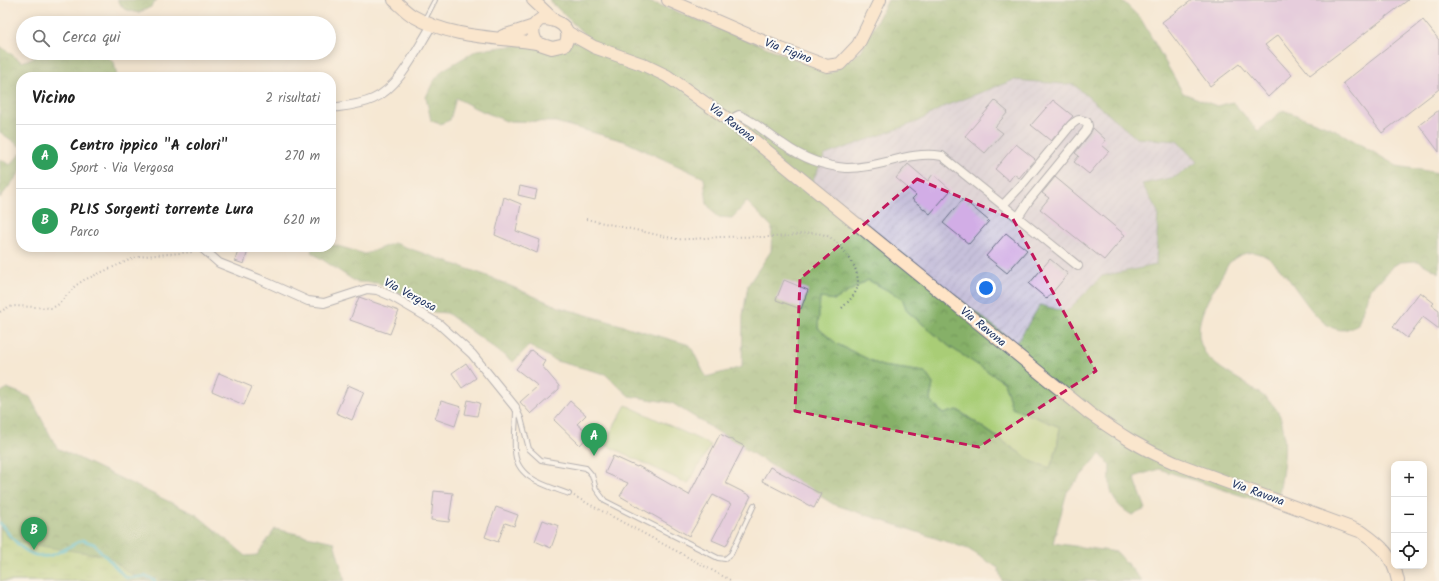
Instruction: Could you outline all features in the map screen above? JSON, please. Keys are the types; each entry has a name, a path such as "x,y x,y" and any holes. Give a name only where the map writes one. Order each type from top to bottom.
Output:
{"street":[{"path":"394,0 411,15 428,23 464,35 537,43 552,48 565,45 568,38 567,32 562,25 553,19 536,3"},
{"name":"Via Figino","path":"668,0 781,49 827,66 840,64 858,45 880,0"},
{"path":"536,3 534,37 537,43"},
{"path":"499,38 535,24 541,19 553,19"},
{"path":"336,107 358,104 374,99 388,90 396,81 428,23"},
{"name":"Via Ravona","path":"567,32 594,47 642,64 667,76 729,120 1089,414 1127,440 1147,451 1175,462 1362,532 1380,544 1389,556 1395,569 1398,581"},
{"name":"Via Ravona","path":"565,45 594,47"},
{"path":"729,120 740,115 749,119 782,144 823,164 836,166 878,166 904,157 928,153 942,156 1078,266"},
{"path":"1003,205 1077,120 1082,119 1087,122 1088,126 1086,131 1030,198 1018,217"},
{"path":"1050,150 1062,160"},
{"name":"Via Vergosa","path":"206,252 219,263 308,301 324,303 367,289 377,290 391,296 439,324 472,354 515,407"}],"lane":[{"path":"428,23 435,0"},
{"path":"515,407 515,452 522,470 532,480 569,494"},
{"path":"515,407 521,418 529,449 541,460 586,468 592,475 596,489 605,501 718,558 725,559 731,554 754,505"}],"path":[{"path":"586,219 686,240 723,237 789,236 807,232 826,235 839,245 852,262 859,280 855,295 842,308"},
{"path":"0,312 8,307 16,306 52,308 59,304 75,286 84,280 134,258 178,252"},
{"path":"569,494 732,581"}],"highlighted area":[{"path":"917,179 1013,219 1096,371 979,447 795,411 800,279"}],"shaded area":[{"path":"1014,80 1074,85 1136,138 1177,141 1197,162 1175,177 1142,184 1158,212 1156,265 1102,276 1066,312 1040,305 1016,344 812,182 825,155 917,122 945,106"}],"green space":[{"path":"117,0 157,0 151,7 138,13 124,9"},
{"path":"549,0 641,0 660,5 831,73 861,51 888,0 1122,0 1141,19 1183,93 1217,106 1233,102 1258,131 1283,110 1334,129 1397,166 1439,173 1439,273 1418,261 1400,262 1392,267 1383,278 1376,282 1370,289 1358,324 1344,330 1329,326 1315,314 1290,280 1276,265 1262,255 1247,253 1229,263 1208,299 1203,312 1199,337 1203,349 1212,361 1266,398 1273,404 1280,416 1284,438 1284,462 1277,507 1159,469 1134,477 1146,509 1132,515 1124,510 1115,500 1110,488 1110,465 1100,454 1067,492 1053,543 1117,552 1142,581 1002,581 998,568 968,549 833,504 672,403 629,396 605,374 556,361 529,346 513,362 447,313 433,312 407,296 377,283 356,282 311,252 336,252 336,245 365,254 394,243 485,275 559,307 690,345 706,377 742,367 743,315 748,285 771,251 772,227 747,202 732,218 717,217 707,204 704,178 624,141 555,122 506,121 456,98 450,120 440,124 431,121 426,97 433,82 443,70 477,50 587,37","holes":["1014,80 1074,85 1136,138 1177,141 1197,162 1175,177 1142,184 1158,212 1156,265 1102,276 1066,312 1040,305 1016,344 812,182 825,155 917,122 945,106","868,280 902,298 907,311 950,347 1004,382 1012,408 1060,427 1057,448 1050,468 1033,462 957,410 943,414 930,400 933,384 925,372 882,366 837,344 818,328 820,298 835,300"]},
{"path":"0,46 16,58 16,60 22,62 27,60 111,60 114,62 116,72 16,72 16,143 0,132"},
{"path":"16,158 16,177 0,198 0,159 10,165"},
{"path":"868,280 903,298 907,311 950,347 1004,382 1012,408 1060,427 1057,448 1050,468 1033,462 958,410 944,415 930,400 933,384 925,372 882,366 837,344 818,328 820,297 835,300"},
{"path":"7,388 30,397 57,448 197,515 246,556 257,555 275,529 334,542 345,581 0,581 0,393"},
{"path":"626,405 711,445 688,484 604,444"},
{"path":"0,527 9,538 27,544 108,556 128,572 145,580 158,578 163,581 0,581"}],"building":[{"path":"1192,0 1408,0 1310,75 1278,35 1265,45 1292,75 1268,97 1239,64 1210,86 1162,22"},
{"path":"1423,20 1439,40 1439,89 1382,133 1343,83"},
{"path":"1053,100 1073,116 1051,141 1031,125"},
{"path":"995,101 1008,112 995,127 1003,133 985,153 965,136"},
{"path":"1439,110 1439,152 1419,125"},
{"path":"1093,128 1106,140 1102,145 1109,151 1089,174 1074,162 1079,156 1075,153"},
{"path":"1016,144 1035,159 1019,178 1014,174 1009,181 995,169"},
{"path":"908,164 928,181 933,174 951,190 930,214 912,199 916,195 896,178"},
{"path":"1055,177 1125,235 1104,260 1040,209 1049,198 1042,193"},
{"path":"520,186 537,190 535,199 518,195"},
{"path":"504,197 521,204 516,231 540,240 537,253 495,235"},
{"path":"963,199 989,221 969,244 943,223"},
{"path":"1006,233 1027,250 1007,273 986,256"},
{"path":"238,252 248,252 244,264 235,261"},
{"path":"1050,259 1068,274 1047,299 1029,284"},
{"path":"784,280 808,290 801,309 776,300"},
{"path":"1420,292 1434,303 1432,305 1439,310 1439,329 1423,317 1407,338 1393,327"},
{"path":"359,297 399,311 390,334 350,320"},
{"path":"531,350 545,361 542,366 559,386 559,389 531,414 520,402 538,386 516,369"},
{"path":"466,363 476,378 462,388 452,373"},
{"path":"219,373 252,387 244,405 212,391"},
{"path":"348,385 364,392 352,420 336,413"},
{"path":"468,400 480,403 477,416 465,414"},
{"path":"441,401 461,407 455,426 435,419"},
{"path":"570,401 586,415 577,424 590,434 580,445 554,420"},
{"path":"720,434 744,446 725,483 751,496 726,546 712,540 731,504 713,495 689,536 620,496 628,483 605,473 613,456 637,467 638,466 689,495"},
{"path":"770,467 821,494 814,508 762,481"},
{"path":"434,491 453,493 449,522 431,520"},
{"path":"496,507 518,515 514,526 505,523 498,542 485,537"},
{"path":"543,520 559,526 551,548 535,541"}],"waterway":[{"path":"0,523 20,546 33,554 40,556 52,555 82,540 94,544 125,577 133,578 143,576 151,578 155,581"}],"place":[{"name":"Centro ippico \"A colori\"","path":"594,456"},
{"name":"PLIS Sorgenti torrente Lura","path":"34,550"}]}
